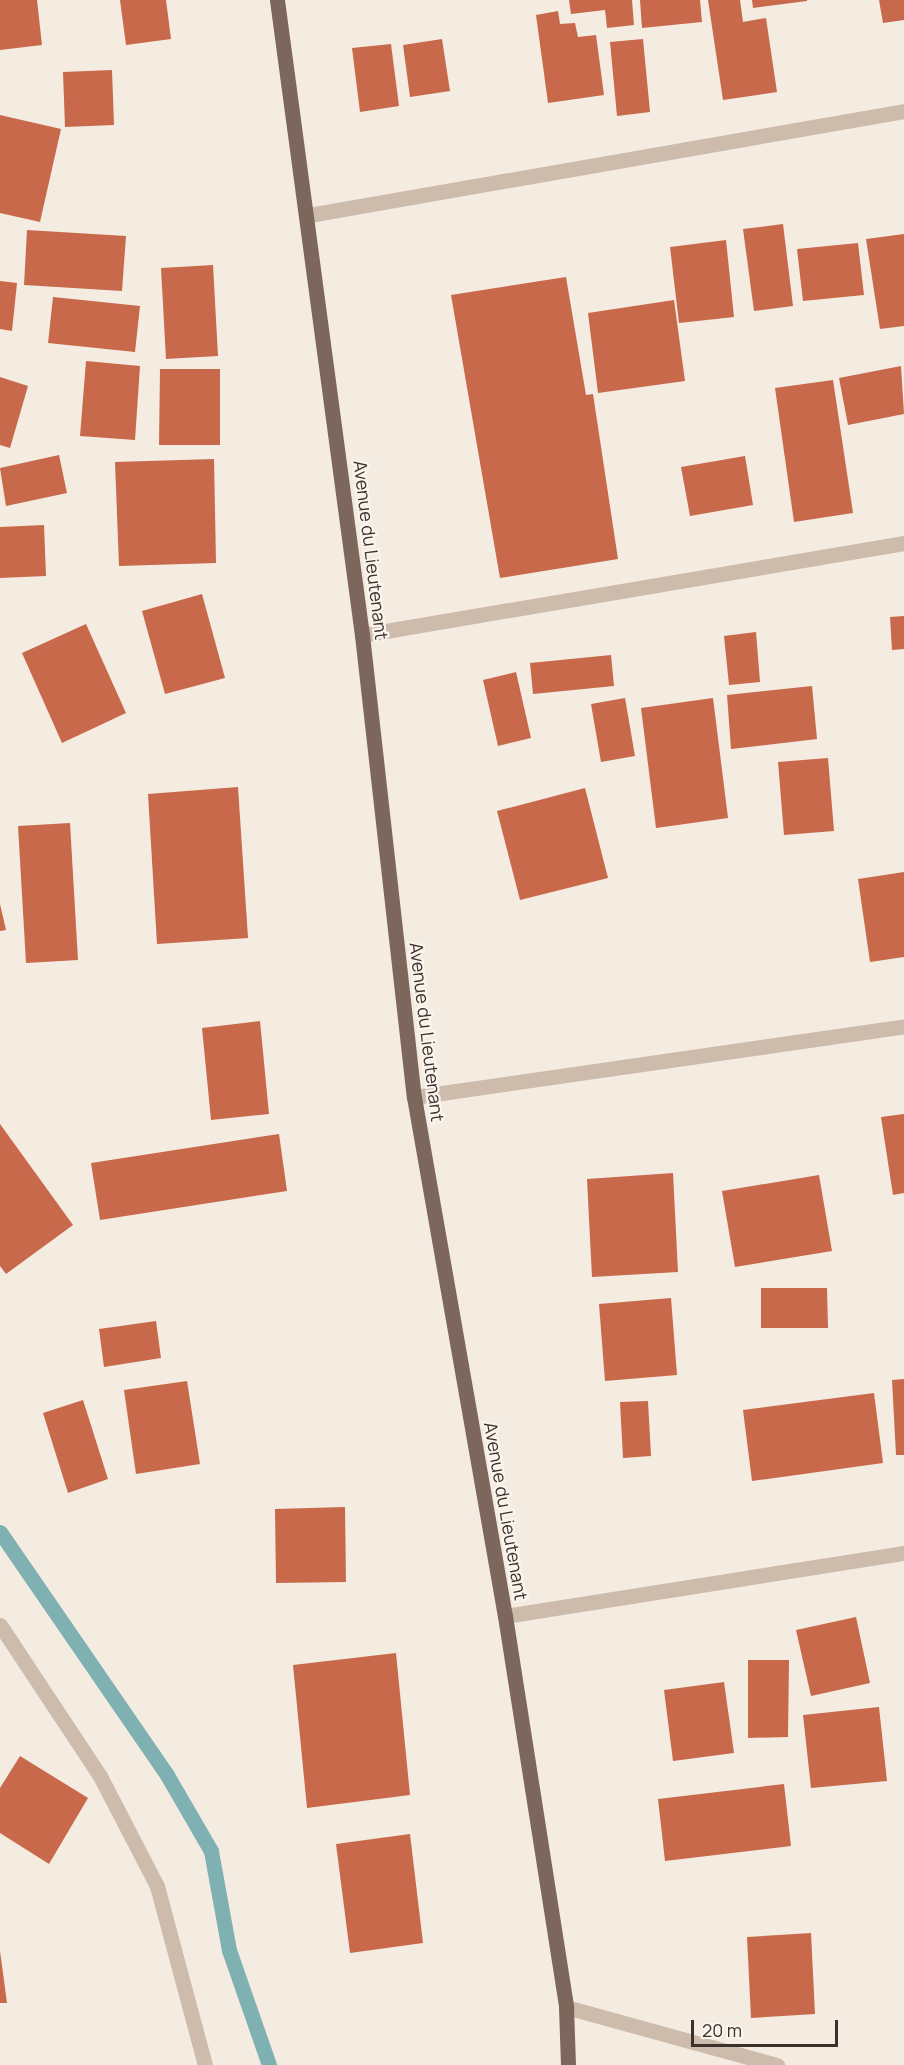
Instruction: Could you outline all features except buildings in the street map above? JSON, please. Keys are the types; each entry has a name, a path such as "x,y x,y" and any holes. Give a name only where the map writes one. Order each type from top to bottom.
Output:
{"main road":[{"name":"Avenue du Lieutenant","path":"277,0 309,215 362,635 414,1097 505,1616 566,2007 568,2065"}],"street":[{"path":"309,215 904,111"},
{"path":"362,635 904,543"},
{"path":"414,1097 904,1026"},
{"path":"505,1616 904,1553"},
{"path":"0,1625 100,1776 157,1887 205,2065"},
{"path":"566,2007 777,2065"}],"waterway":[{"path":"0,1532 167,1775 211,1851 229,1950 269,2065"}]}
